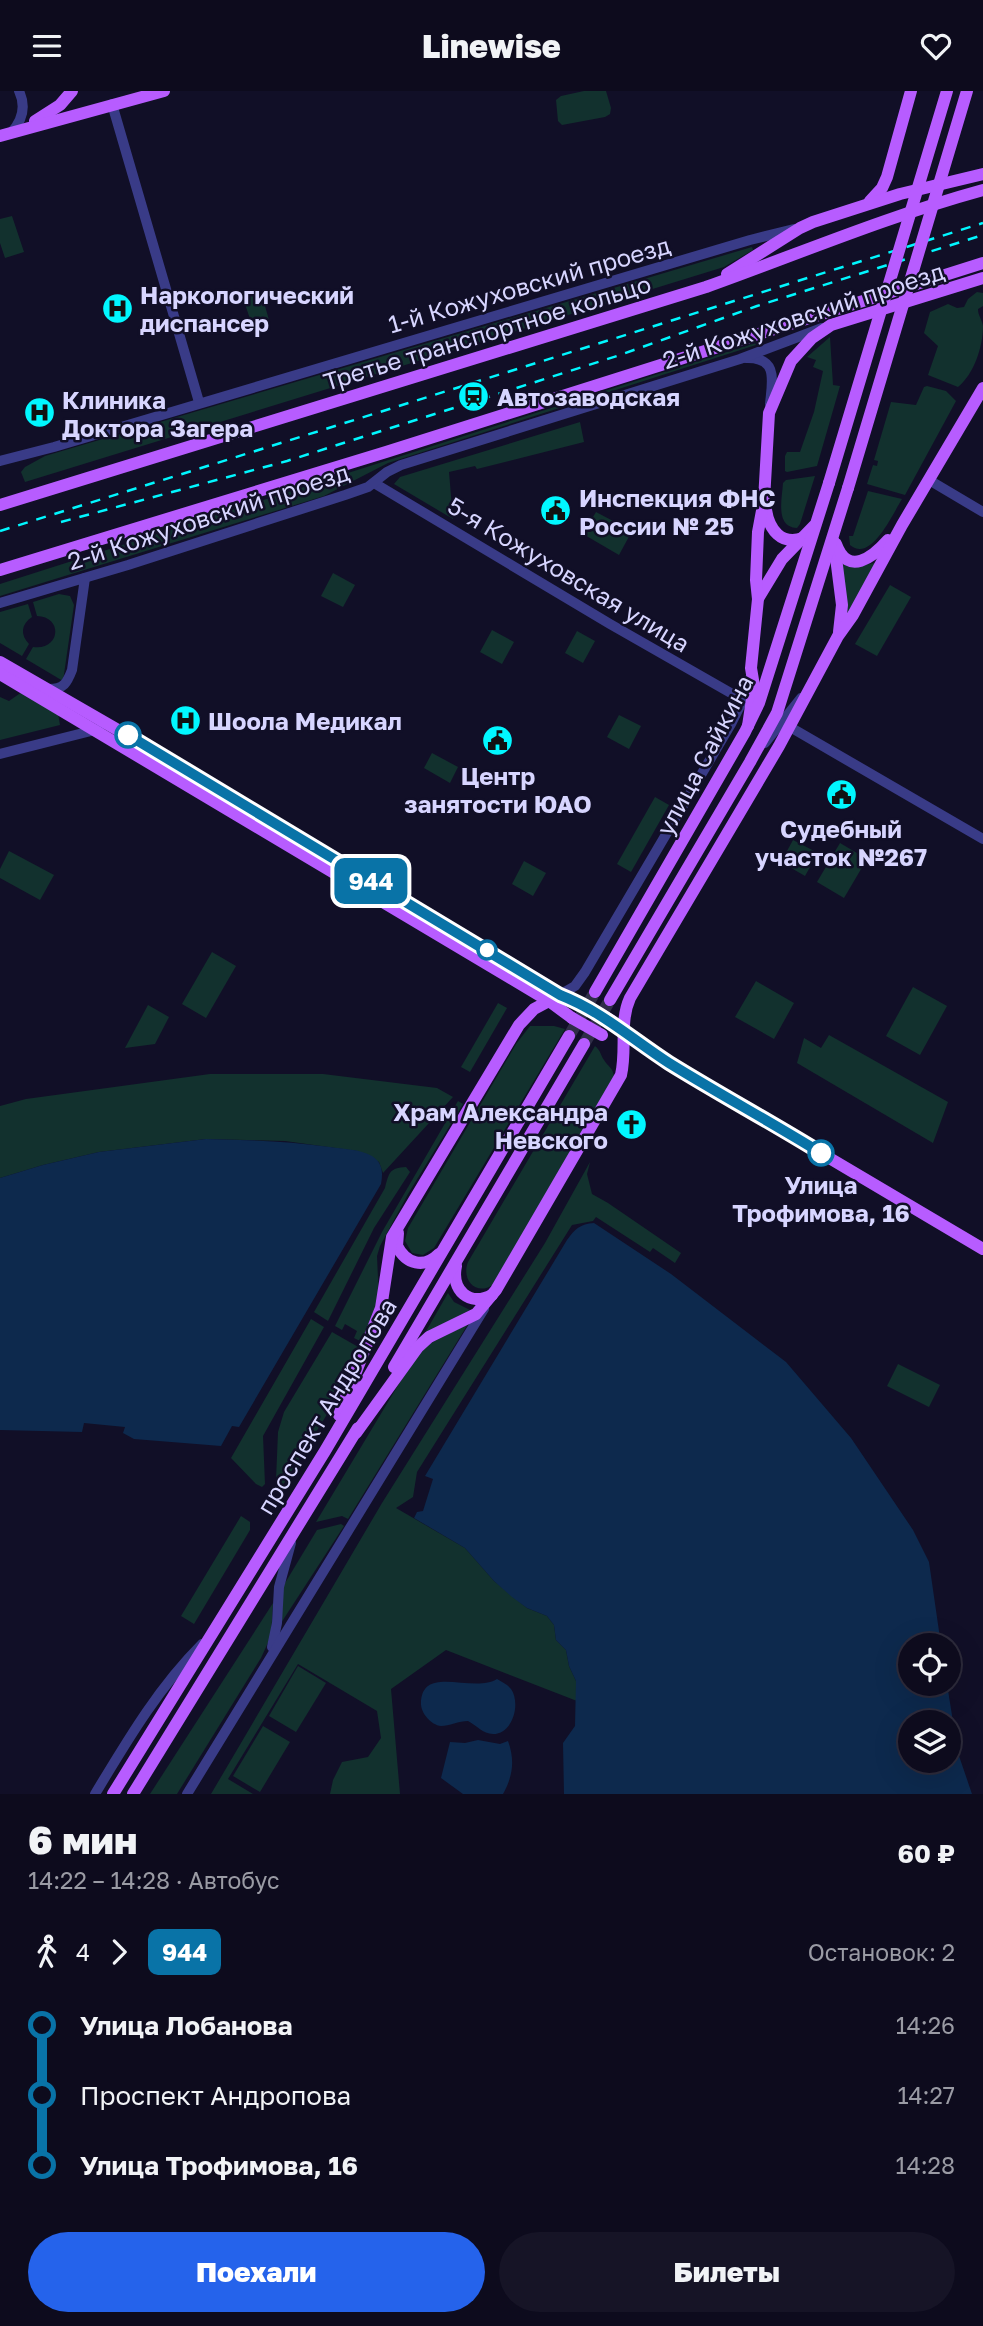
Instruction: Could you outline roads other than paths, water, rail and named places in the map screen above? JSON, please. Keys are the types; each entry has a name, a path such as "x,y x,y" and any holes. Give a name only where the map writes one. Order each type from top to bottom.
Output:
{"main road":[{"path":"9,134 49,114 72,91"},
{"path":"9,134 161,91"},
{"path":"867,204 882,188 887,177 911,91"},
{"name":"улица Сайкина","path":"595,992 748,726 769,677 820,517 947,91"},
{"name":"улица Сайкина","path":"610,1000 750,762 780,705 834,537 967,91"},
{"name":"1-й Кожуховский проезд","path":"800,228 867,204 982,174"},
{"path":"887,177 892,190 901,194"},
{"name":"Третье транспортное кольцо","path":"0,505 706,287 888,219 983,190"},
{"path":"706,287 800,228"},
{"path":"4,569 983,263"},
{"name":"2-й Кожуховский проезд","path":"831,325 983,278"},
{"path":"748,726 754,686 751,668 758,600 758,532 764,500 769,414 792,361 812,338 831,325"},
{"name":"улица Сайкина","path":"810,686 983,388"},
{"path":"764,500 768,522 777,535 790,541 806,537"},
{"path":"758,600 782,559 806,537 820,517"},
{"path":"834,537 842,555 857,562 866,561 874,556 902,525"},
{"path":"834,537 842,605 838,636"},
{"path":"0,662 112,726 555,998 572,1018 602,1035 624,1038 674,1066 983,1249"},
{"path":"0,674 555,998 581,1003 612,1021 624,1038"},
{"path":"356,1433 418,1347 429,1338 476,1314 502,1282 621,1075 624,1017 630,998 789,727 810,686"},
{"path":"325,1451 376,1326 384,1294 389,1248 403,1219 519,1025 534,1009 555,998"},
{"name":"проспект Андропова","path":"113,1794 325,1451 569,1036"},
{"name":"проспект Андропова","path":"133,1794 356,1433 584,1044"},
{"path":"403,1219 397,1246 407,1259 415,1263 429,1263 444,1249"},
{"path":"458,1257 454,1277 460,1291 475,1299 485,1299 492,1294"}],"street":[{"path":"9,134 18,126 23,112 19,91"},
{"path":"112,104 199,402"},
{"name":"1-й Кожуховский проезд","path":"0,461 750,240 800,228"},
{"name":"2-й Кожуховский проезд","path":"0,603 345,495 374,483 401,465 740,359 831,325"},
{"path":"740,359 760,360 771,368 769,414"},
{"path":"929,479 983,512"},
{"name":"5-я Кожуховская улица","path":"374,483 743,700"},
{"path":"48,689 59,689 67,684 72,670 85,578"},
{"path":"555,998 575,986 585,972 743,700 779,644"},
{"path":"743,700 751,668"},
{"name":"улица Сайкина","path":"750,762 810,686"},
{"path":"0,754 112,726"},
{"path":"789,727 983,839"},
{"path":"187,1794 492,1294"},
{"path":"262,1669 273,1644 279,1587 295,1531"},
{"path":"95,1794 172,1674 207,1640"}],"water":[{"path":"206,1139 283,1142 357,1151 376,1159 382,1172 381,1184 239,1427 232,1426 221,1446 134,1439 123,1433 125,1427 84,1423 82,1432 0,1430 0,1178 99,1152"},
{"path":"594,1223 671,1274 786,1362 851,1438 913,1530 929,1562 939,1633 898,1633 898,1696 949,1696 951,1710 898,1710 898,1773 961,1773 961,1762 972,1794 564,1794 563,1743 575,1726 576,1681 566,1650 556,1640 554,1625 547,1616 527,1608 512,1597 465,1548 414,1518 417,1512 423,1511 433,1479 425,1476 567,1240 578,1228"},
{"path":"497,1679 511,1689 515,1702 513,1717 506,1729 500,1733 486,1733 468,1721 437,1725 427,1718 423,1711 423,1692 430,1685 439,1682 487,1683"},
{"path":"478,1740 500,1744 508,1741 512,1768 503,1794 463,1794 441,1778 450,1742"}],"tunnel":[{"path":"569,1036 595,992"},
{"path":"584,1044 610,1000"}],"railway":[{"path":"0,531 983,223"},
{"path":"61,522 287,461 617,356 757,306 983,235"}],"place":[{"name":"Наркологический диспансер","path":"117,308"},
{"name":"Автозаводская","path":"474,396"},
{"name":"Клиника Доктора Загера","path":"39,413"},
{"name":"Инспекция ФНС России № 25","path":"556,511"},
{"name":"Шоола Медикал","path":"185,720"},
{"name":"Центр занятости ЮАО","path":"498,741"},
{"name":"Судебный участок №267","path":"841,794"},
{"name":"Храм Александра Невского","path":"631,1125"},
{"name":"Улица Трофимова, 16","path":"821,1153"}]}
